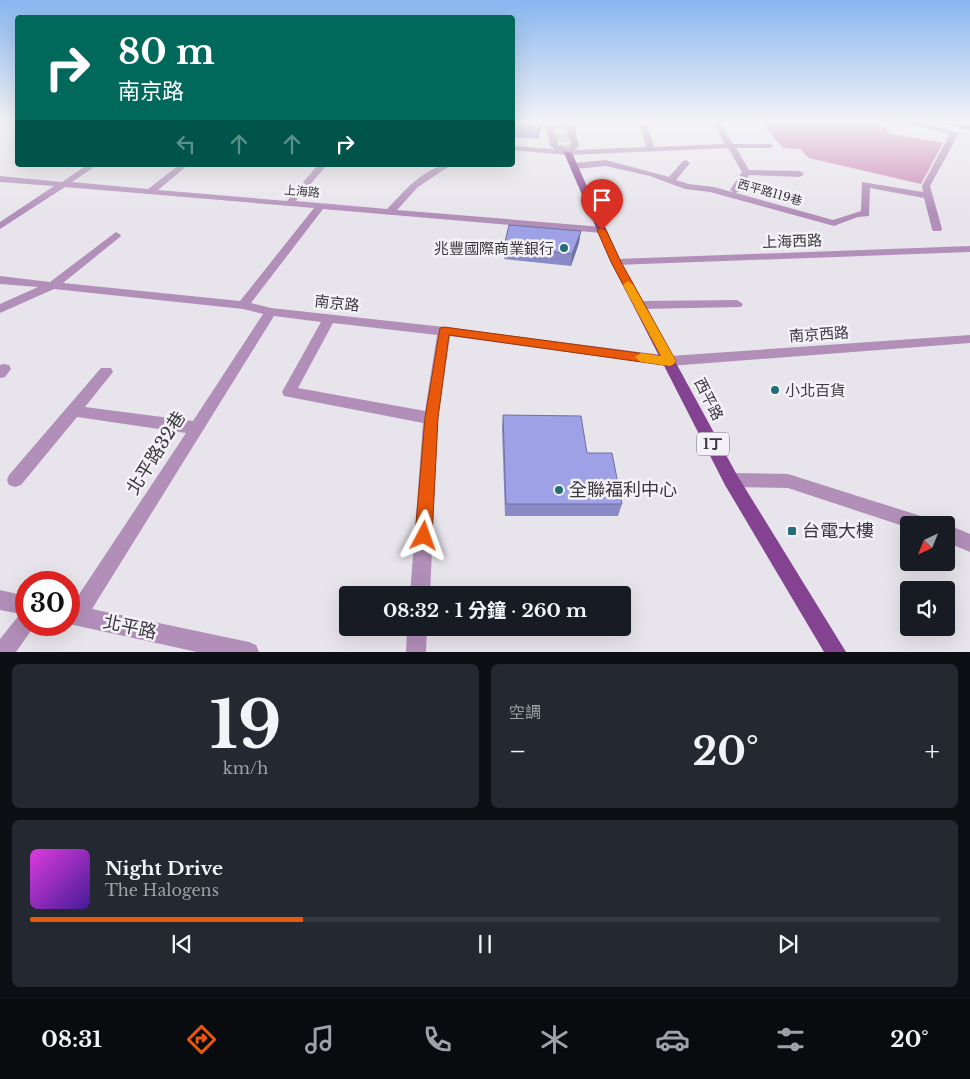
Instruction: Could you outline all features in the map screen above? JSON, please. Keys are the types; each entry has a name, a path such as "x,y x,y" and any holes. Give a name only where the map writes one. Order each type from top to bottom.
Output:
{"main road":[{"name":"西平路","path":"568,152 616,262 670,361 731,480 836,652"}],"street":[{"path":"734,152 746,172"},
{"path":"936,229 926,186 944,152"},
{"name":"西平路119巷","path":"574,166 606,163 671,180 688,187 711,189 834,223 857,214 866,214 865,184 928,196"},
{"path":"671,180 686,164"},
{"path":"0,226 90,167"},
{"path":"151,191 181,167"},
{"path":"290,203 320,167"},
{"path":"389,212 415,185 444,167"},
{"path":"746,172 800,174"},
{"path":"735,190 746,172"},
{"name":"上海路","path":"0,179 602,230"},
{"path":"243,305 321,206"},
{"path":"0,309 53,285 116,235"},
{"name":"上海西路","path":"616,262 970,249"},
{"name":"南京路","path":"0,280 243,305 271,312 444,331 670,361"},
{"path":"639,305 737,304"},
{"name":"北平路32巷","path":"80,604 271,312"},
{"path":"329,318 289,392 432,418"},
{"path":"421,586 432,418 444,331"},
{"name":"南京西路","path":"670,361 970,339"},
{"path":"15,480 106,372"},
{"path":"74,411 196,428"},
{"path":"731,480 788,481 900,517"},
{"path":"955,537 970,543"},
{"path":"0,600 15,603"},
{"name":"北平路","path":"80,616 249,652"},
{"path":"3,652 15,636"},
{"path":"416,652 417,636"}],"shaded area":[{"path":"803,152 938,152 921,184 809,158"}],"building":[{"path":"509,225 581,231 572,254 504,246"},
{"name":"全聯福利中心","path":"503,415 581,416 587,453 612,453 622,504 506,504"}],"slow traffic":[{"path":"628,285 670,361 641,357"}],"place":[{"name":"兆豐國際商業銀行","path":"564,248"},
{"name":"小北百貨","path":"775,390"},
{"name":"全聯福利中心","path":"559,490"},
{"name":"台電大樓","path":"792,531"}],"route":[{"path":"424,536 432,418 444,331 670,361 616,262 602,230"}]}
